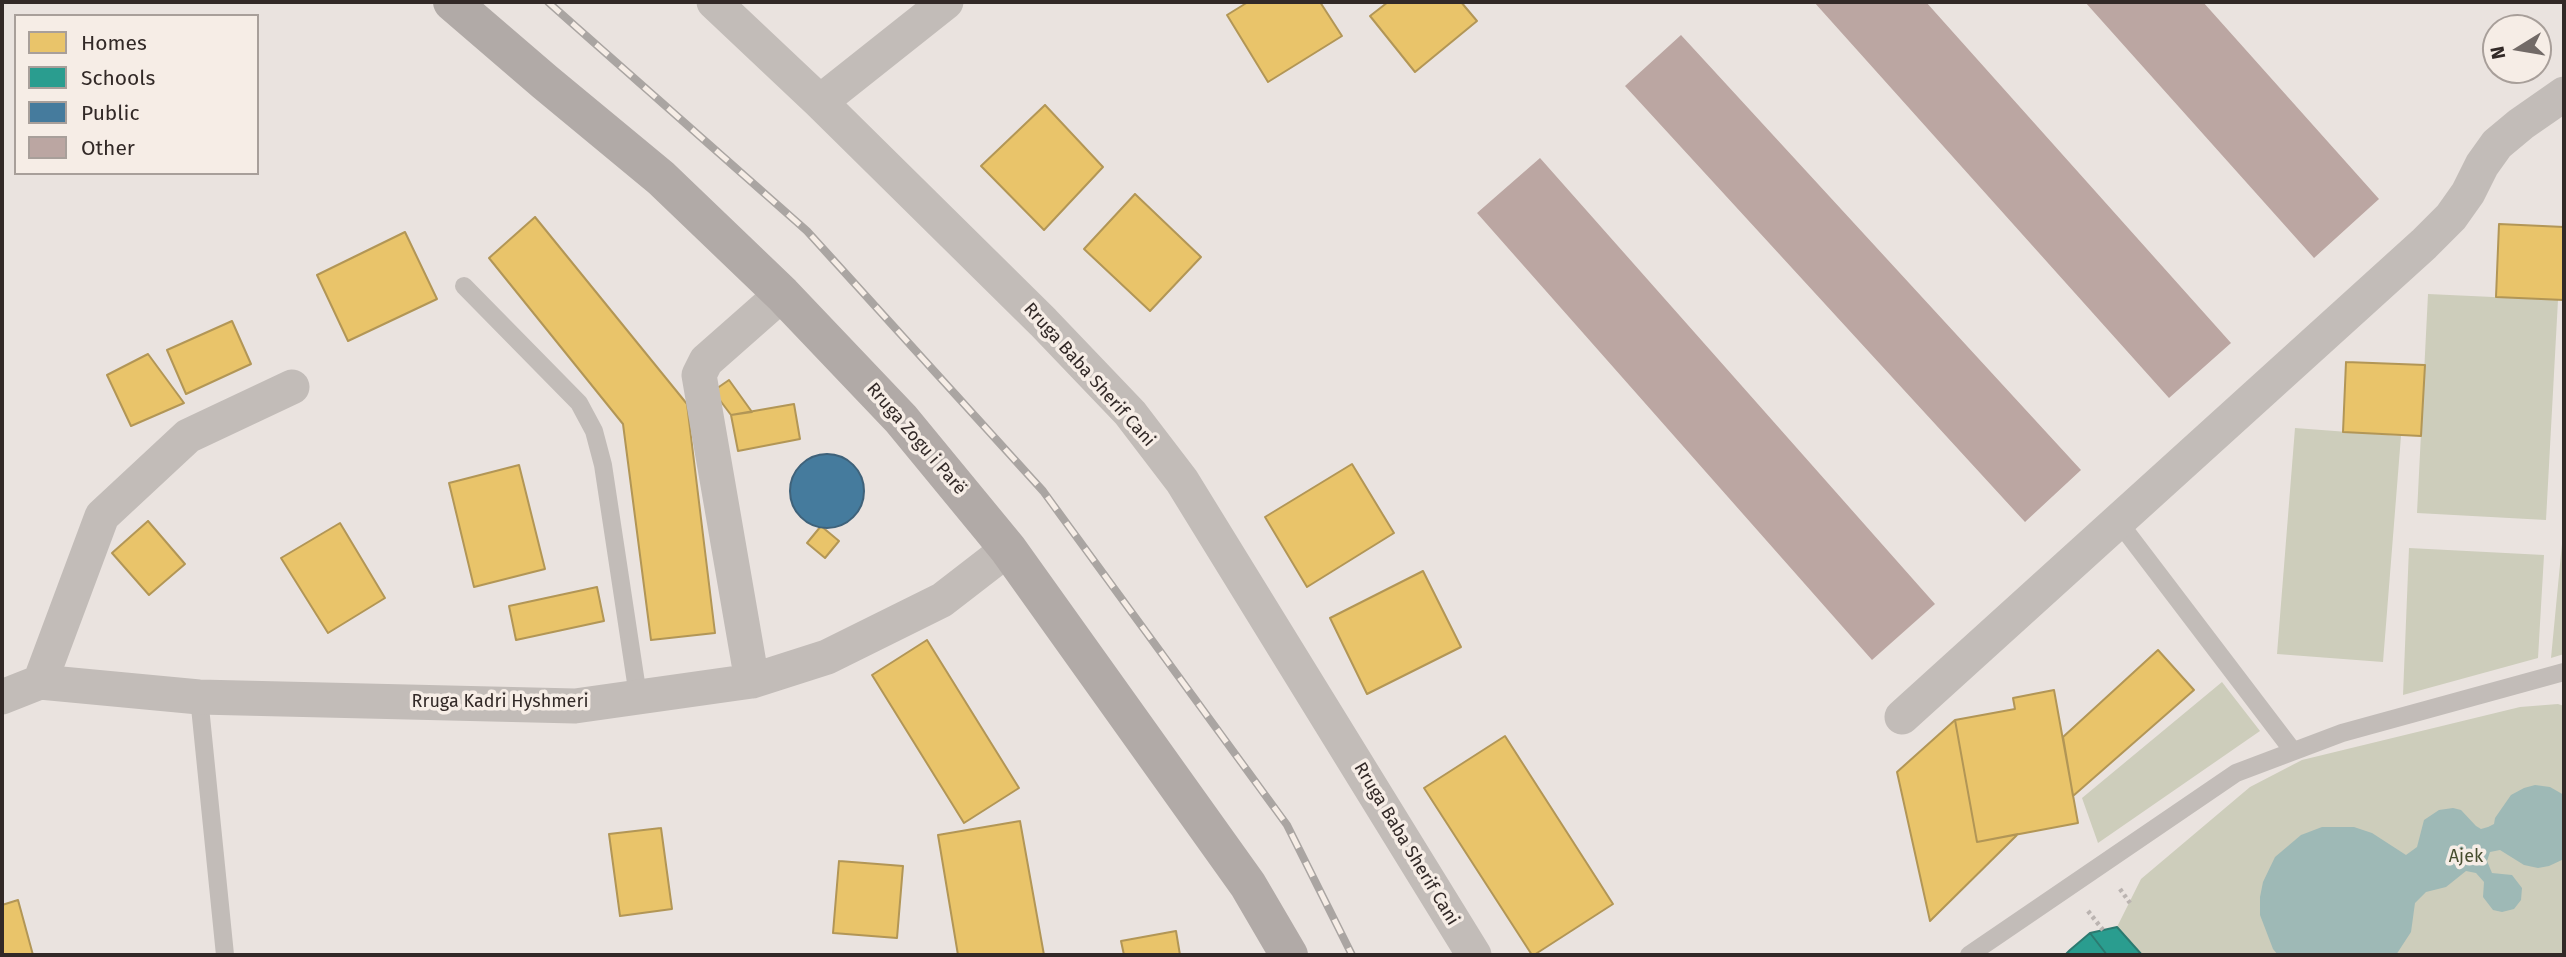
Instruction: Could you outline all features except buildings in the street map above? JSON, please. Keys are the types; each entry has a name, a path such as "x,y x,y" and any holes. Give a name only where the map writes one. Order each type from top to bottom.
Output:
{"main road":[{"name":"Rruga Zogu i Parë","path":"452,2 662,178 782,294 901,419 1009,549 1248,885 1289,955"}],"street":[{"name":"Rruga Baba Sherif Cani","path":"714,2 820,102 1043,322 1130,413 1182,481 1474,955"},
{"path":"820,102 946,2"},
{"path":"1902,718 2424,244 2451,217 2497,144 2564,94"},
{"path":"752,681 699,375 705,361 782,294"},
{"path":"40,682 102,516 188,436 292,387"},
{"name":"Rruga Kadri Hyshmeri","path":"2,697 40,682 199,697 575,706 752,681 827,657 942,600 1009,549"}],"lane":[{"path":"464,286 579,403 594,431 603,465 638,696"},
{"path":"2118,521 2293,751"},
{"path":"1969,955 2236,773 2342,733 2564,672"},
{"path":"199,697 225,955"}],"path":[{"path":"2084,905 2103,930"}],"green space":[{"path":"2428,294 2558,300 2546,520 2417,513"},
{"path":"2295,428 2401,436 2383,662 2277,654"},
{"path":"2564,523 2564,654 2551,658"},
{"path":"2409,548 2544,555 2538,658 2403,695"},
{"path":"2222,682 2260,731 2098,843 2082,798"},
{"name":"Ajek","path":"2558,704 2564,706 2564,955 2142,955 2117,927 2141,879 2250,787 2302,760 2520,707"}],"water":[{"name":"Ajek","path":"2535,785 2550,787 2564,795 2564,859 2538,868 2524,865 2500,850 2490,852 2487,861 2492,873 2512,875 2522,888 2521,900 2514,909 2502,912 2493,910 2483,897 2484,882 2476,873 2466,871 2446,887 2426,892 2415,903 2411,932 2396,955 2278,955 2273,949 2260,915 2263,882 2275,857 2301,835 2322,827 2354,827 2372,833 2406,855 2417,847 2424,820 2439,810 2461,810 2481,829 2494,824 2495,818 2511,795"}],"railway":[{"path":"548,2 807,231 1043,491 1287,825 1352,955"}]}
